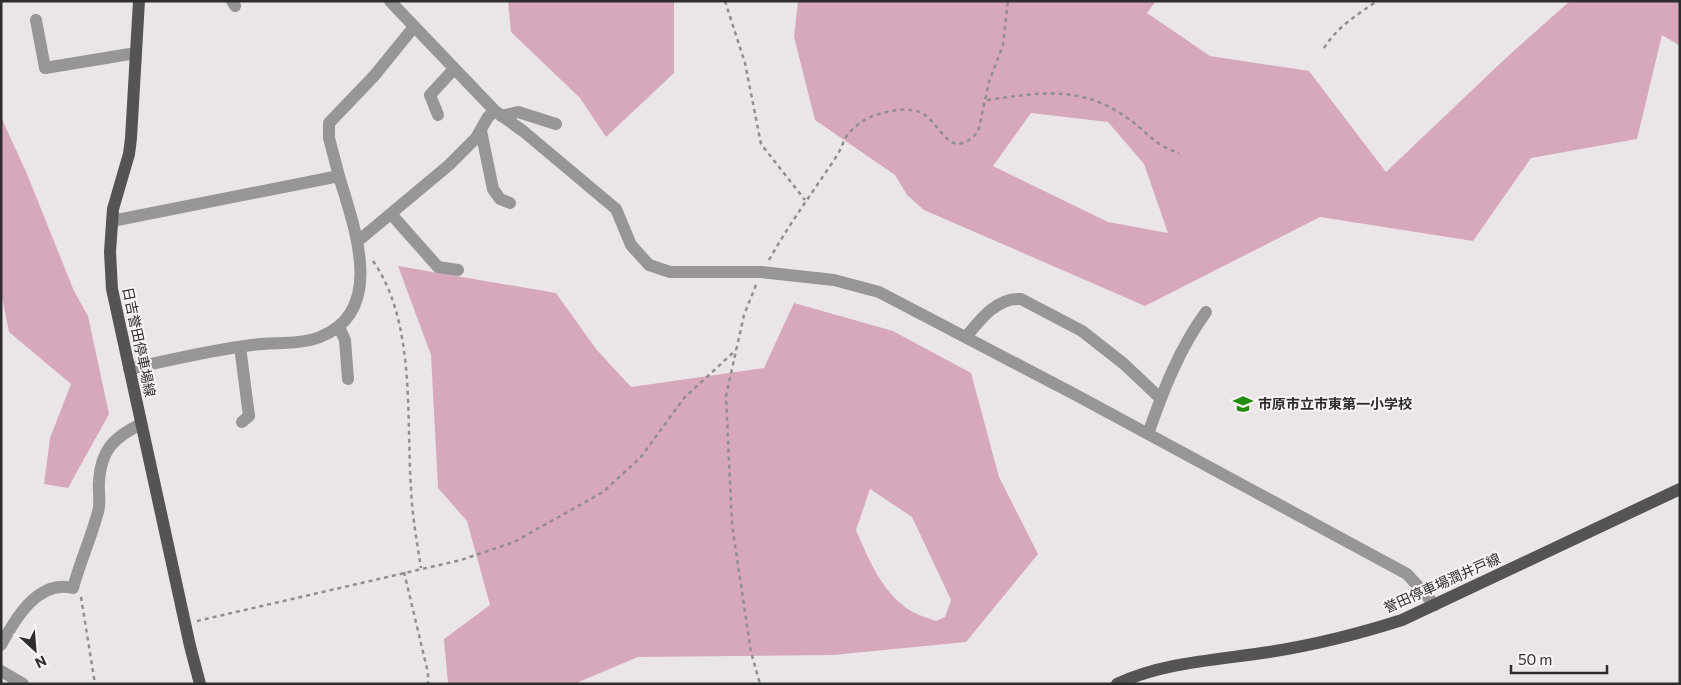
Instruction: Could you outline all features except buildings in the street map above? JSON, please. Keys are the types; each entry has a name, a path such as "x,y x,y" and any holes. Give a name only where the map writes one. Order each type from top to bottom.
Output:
{"main road":[{"name":"日吉誉田停車場線","path":"138,1 129,154 116,197 112,221 112,290 200,684"},
{"name":"誉田停車場潤井戸線","path":"1119,683 1160,670 1336,640 1402,620 1680,490"}],"street":[{"path":"390,1 413,28 498,113 616,209 631,245 649,265 670,272 762,272 834,280 879,292 1407,574 1435,605"},
{"path":"36,20 45,68 136,53"},
{"path":"129,369 240,347 308,340 339,327 351,315 359,298 358,241 338,176 329,138 330,123 374,76 413,28"},
{"path":"438,115 430,95 454,69"},
{"path":"358,241 366,232 392,215 449,165 482,131 488,117 498,113 518,112 556,124"},
{"path":"482,131 493,189 500,198 510,203"},
{"path":"112,221 338,176"},
{"path":"392,215 438,267 458,270"},
{"path":"966,337 984,316 1003,301 1011,298 1021,299 1082,331 1124,364 1161,399"},
{"path":"1148,434 1161,399 1189,336 1206,312"},
{"path":"339,327 345,340 348,379"},
{"path":"240,347 249,416 242,422"},
{"path":"1,646 12,623 42,592 52,587 63,586 73,588 81,557 100,505 99,482 104,453 128,430 141,424"},
{"path":"1,671 23,684"}],"path":[{"path":"725,1 745,63 761,144 805,200"},
{"path":"760,684 751,652 732,525 726,396 744,315 762,272 805,200 838,156 848,134 872,116 907,110 918,111 925,115 943,136 951,142 962,144 978,132 989,82 1003,45 1008,1"},
{"path":"1324,48 1331,36 1342,26 1377,1"},
{"path":"986,100 1051,92 1088,98 1102,102 1124,115 1164,149 1179,153"},
{"path":"358,241 385,281 400,325 405,362 411,490 422,568"},
{"path":"186,624 461,560 514,542 603,492 641,457 684,398 736,350"},
{"path":"404,572 428,673 428,684"},
{"path":"73,588 81,596 95,684"}],"shaded area":[{"path":"508,1 674,1 674,73 606,137 580,98 511,32"},
{"path":"798,1 1156,1 1147,13 1210,56 1309,71 1386,172 1508,56 1570,1 1680,1 1680,46 1662,35 1637,139 1531,158 1473,241 1320,217 1145,306 924,210 907,195 895,175 815,120 794,37","holes":["1031,113 1108,122 1144,164 1168,233 1108,222 993,166"]},
{"path":"1,117 27,174 74,291 88,316 109,414 68,488 44,484 50,438 71,384 9,332 1,292"},
{"path":"398,266 556,293 596,349 631,387 764,368 794,303 893,331 971,373 999,477 1038,554 966,642 833,655 638,657 574,684 448,684 444,639 490,605 467,521 438,488 431,355","holes":["870,489 912,517 951,600 945,617 936,621 911,611 892,595 878,575 856,530"]}],"place":[{"name":"市原市立市東第一小学校","path":"1243,404"}]}
